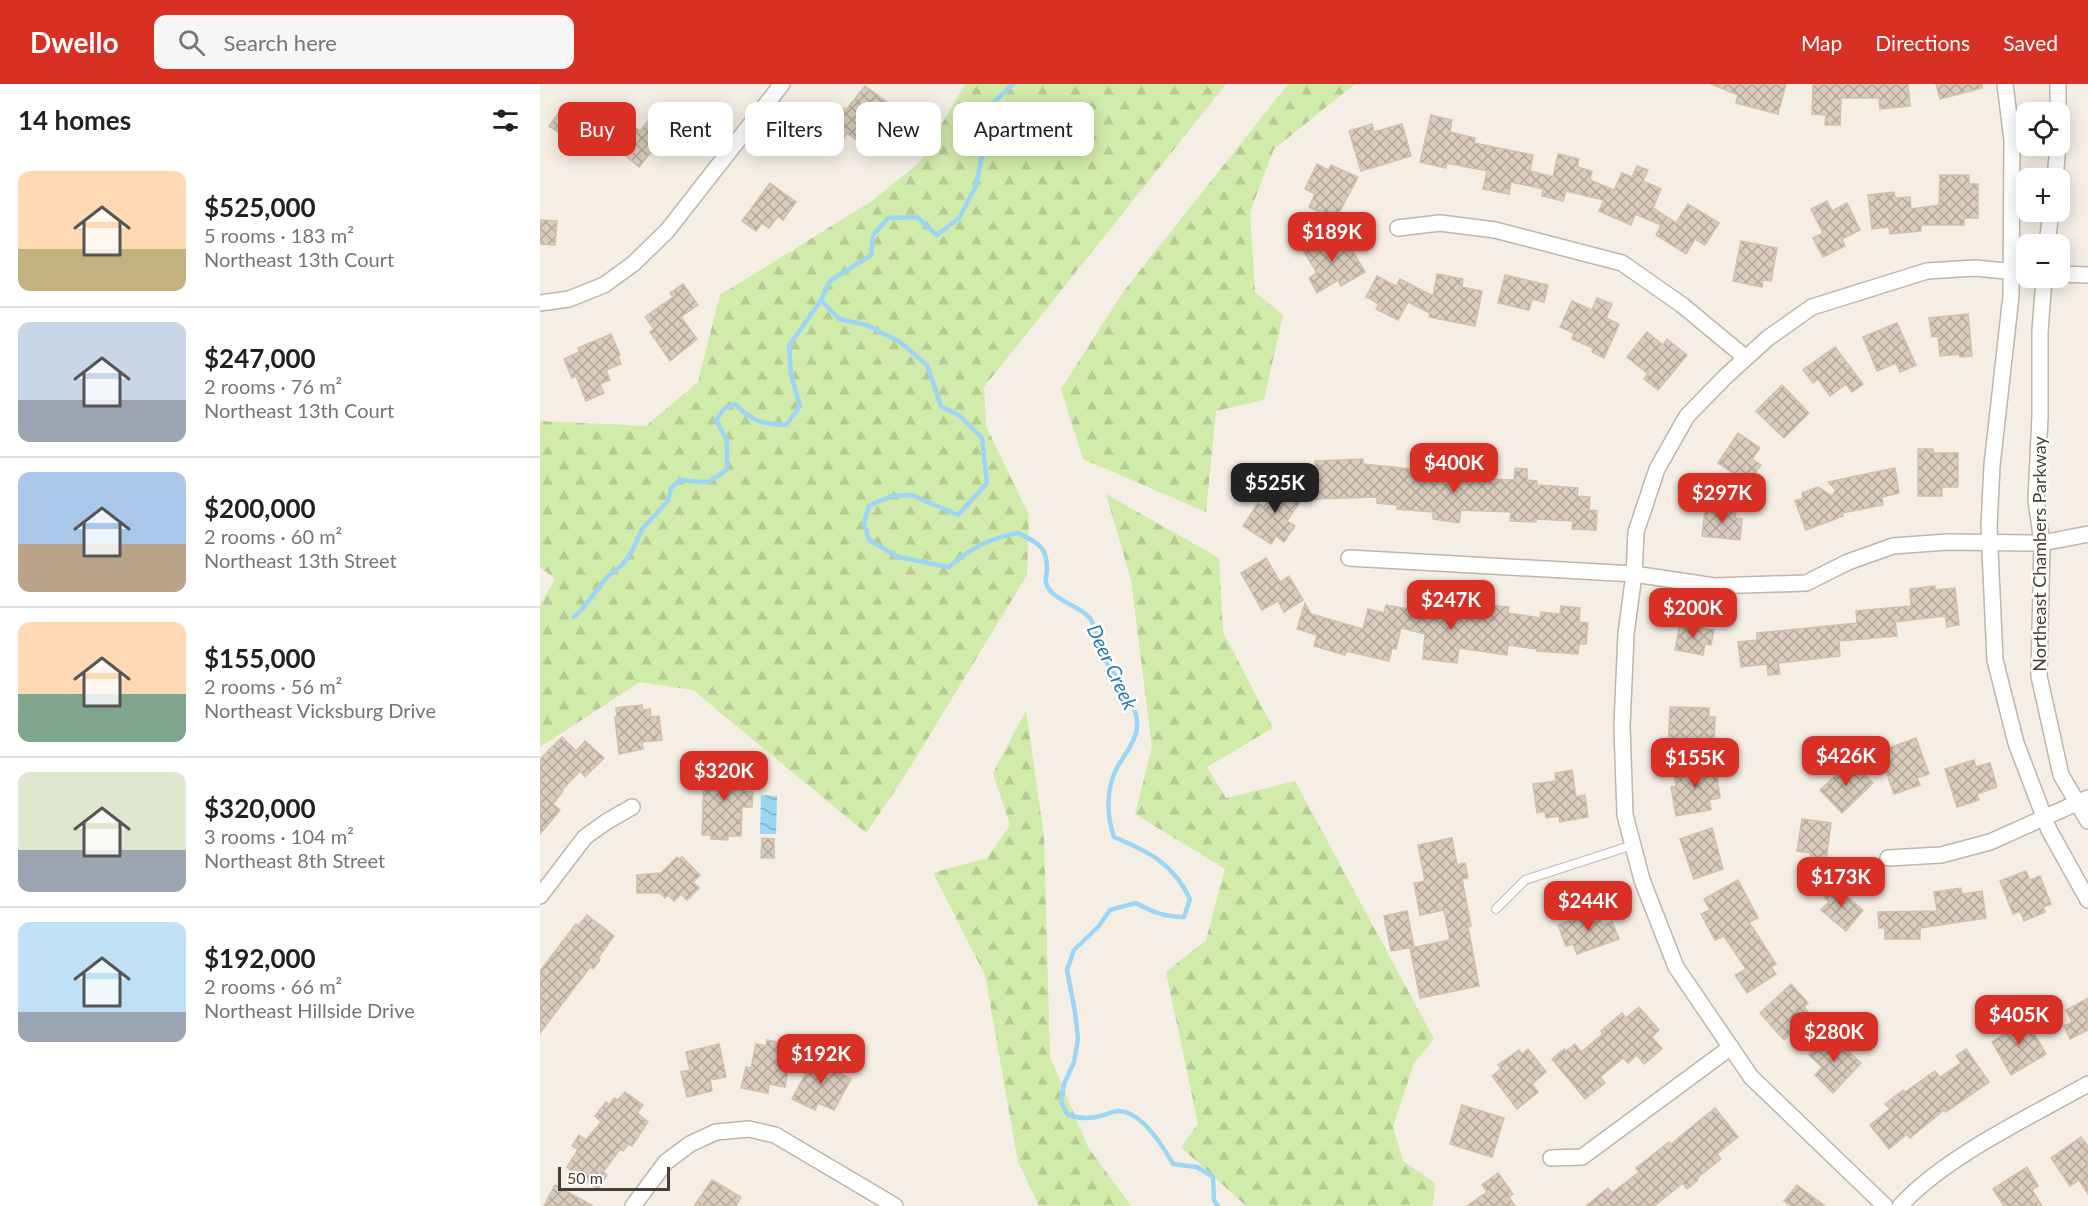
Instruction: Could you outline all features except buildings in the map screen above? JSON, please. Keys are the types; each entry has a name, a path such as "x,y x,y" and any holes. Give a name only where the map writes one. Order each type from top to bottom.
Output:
{"street":[{"path":"540,303 568,299 604,285 633,264 667,231 782,84"},
{"path":"2005,84 2012,140 2017,234"},
{"path":"2058,84 2058,102"},
{"path":"1398,228 1440,223 1495,230 1622,263 1682,305 1746,358"},
{"path":"1885,1206 1751,1077 1676,967 1642,880 1625,815 1622,726 1626,634 1634,574 1636,532 1657,470 1687,416 1767,338 1812,307 1927,271 1975,268 2016,273"},
{"path":"2070,274 2088,275"},
{"path":"2016,283 2012,296 1992,465 1990,542 1995,660 2016,743 2044,818 2088,900"},
{"name":"Northeast Chambers Parkway","path":"2043,288 2036,500 2042,543 2039,676 2061,775 2083,800 2088,821"},
{"path":"1349,558 1634,574 1714,586 1806,583 1848,562 1893,546 1947,542 2042,543 2088,534"},
{"path":"1888,858 1941,855 1990,842 2083,800"},
{"path":"540,896 585,837 632,807"},
{"path":"1551,1158 1582,1156 1731,1047"},
{"path":"1900,1206 1916,1189 1980,1145 2088,1084"},
{"path":"633,1206 666,1162 690,1144 716,1132 749,1130 775,1135 895,1206"}],"lane":[{"path":"1496,909 1525,880 1633,844"}],"green space":[{"path":"965,84 1226,84 984,387 986,426 1029,515 1027,575 903,779 866,833 693,690 640,682 540,747 540,605 555,579 540,567 540,421 646,426 698,382 720,295 872,201 920,162 923,156 941,156 941,126 953,105 953,156 1094,156 1094,102 955,102"},
{"path":"1288,84 1355,84 1274,149 1250,212 1255,292 1283,315 1264,400 1216,411 1206,512 1083,459 1061,389 1123,292"},
{"path":"1106,494 1219,558 1223,632 1273,728 1207,767 1226,798 1295,781 1434,1039 1414,1063 1393,1127 1403,1161 1435,1183 1433,1206 1246,1206 1181,1147 1198,1124 1166,972 1206,940 1225,869 1135,814 1152,747 1131,580"},
{"path":"1026,710 1044,836 1050,1057 1088,1147 1131,1206 1039,1206 1018,1162 985,975 933,873 987,858 1010,825 993,773"}],"water":[{"path":"761,795 777,796 776,834 760,834"}],"waterway":[{"name":"Deer Creek","path":"1013,84 978,120 983,150 976,186 959,218 937,235 917,217 888,218 873,235 871,255 830,281 821,300 839,319 867,325 900,342 927,365 941,406 960,416 982,438 987,483 958,515 912,495 891,496 869,506 864,523 869,540 898,557 949,567 973,549 997,538 1018,533 1036,542 1043,550 1047,561 1046,581 1049,589 1053,594 1089,617 1105,660 1135,711 1136,733 1114,774 1109,792 1108,801 1114,837 1159,860 1176,876 1190,899 1184,917 1159,913 1136,903 1110,910 1099,926 1074,950 1067,970 1078,1039 1074,1062 1064,1084 1061,1102 1068,1115 1076,1117 1092,1118 1118,1111 1135,1117 1151,1131 1173,1164 1197,1167 1213,1177 1214,1200 1218,1206"},
{"path":"574,617 607,577 623,564 642,529 668,501 671,488 680,480 709,481 727,469 727,441 716,420 724,409 735,404 746,414 758,420 786,425 800,406 791,375 789,346 821,300"}]}
